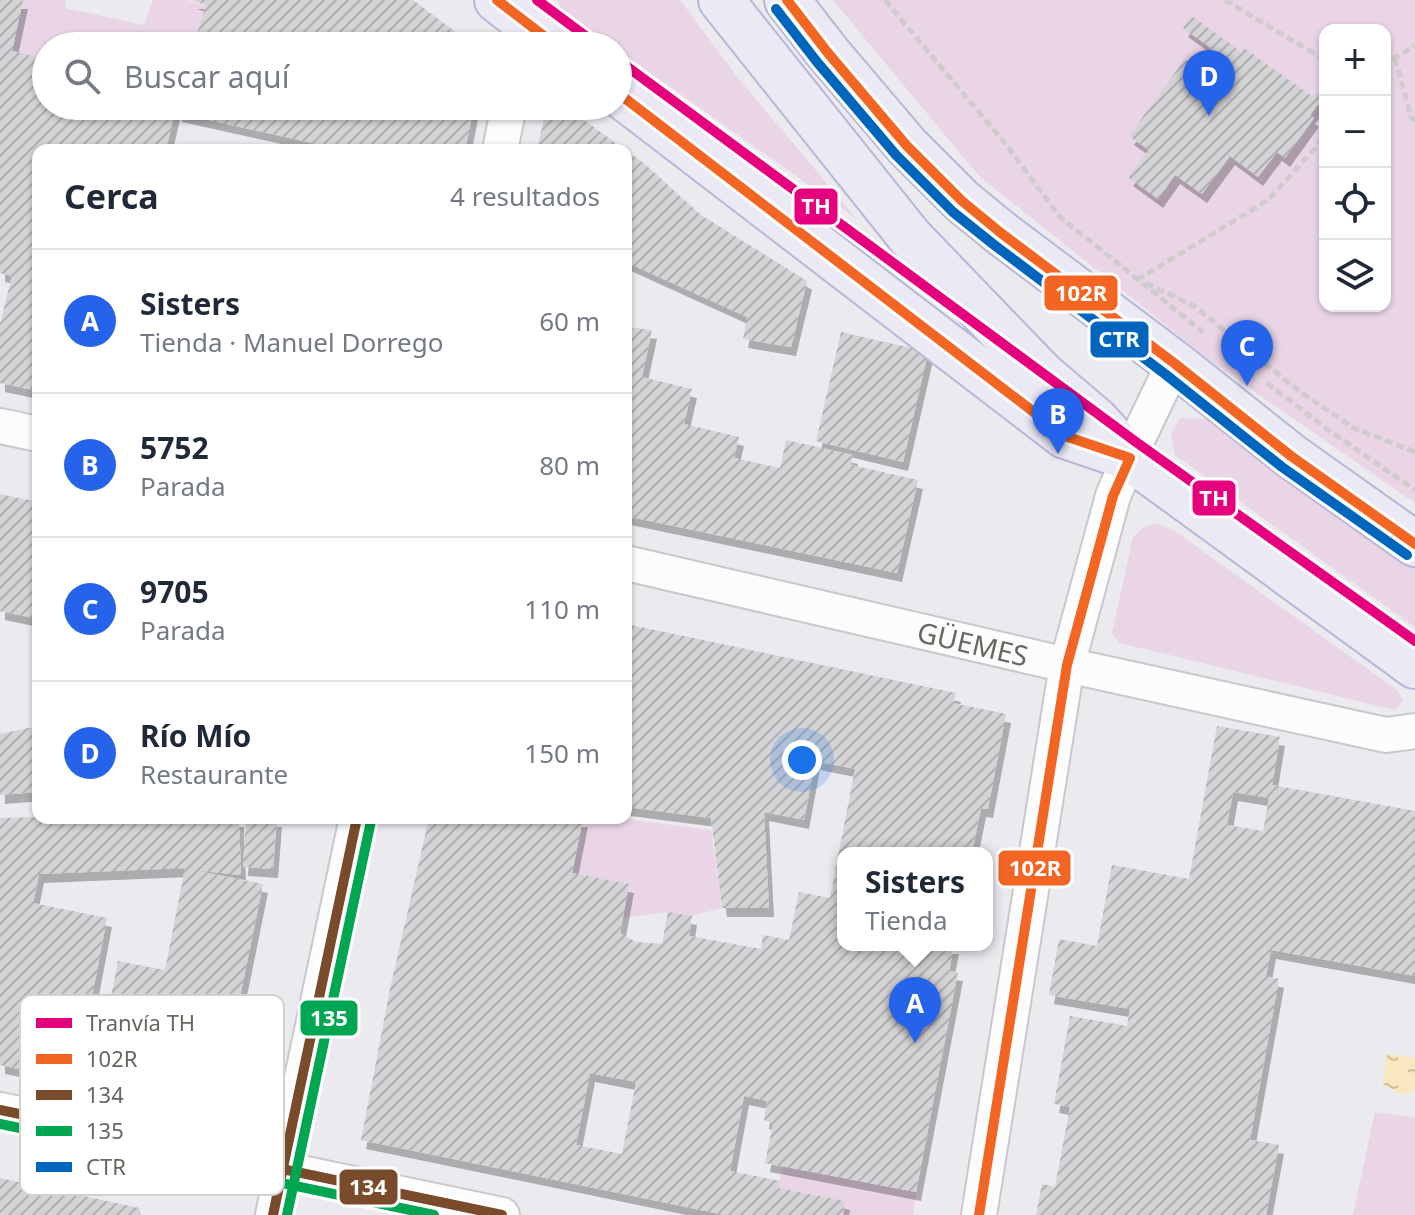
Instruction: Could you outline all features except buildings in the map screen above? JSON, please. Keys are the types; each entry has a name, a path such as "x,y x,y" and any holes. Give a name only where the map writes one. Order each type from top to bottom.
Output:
{"main road":[{"path":"721,0 910,237 1042,374 1096,420 1130,458 1415,666"},
{"path":"787,0 907,146 962,201 1291,456 1415,544"},
{"path":"632,104 1065,436 1130,458"}],"street":[{"path":"501,144 506,120"},
{"path":"979,1215 1067,665 1113,496 1174,363"},
{"path":"0,426 32,433"},
{"name":"GÜEMES","path":"632,564 1386,735 1415,731"},
{"path":"284,1160 356,824"},
{"path":"0,1110 20,1114"},
{"path":"284,1169 502,1215"},
{"path":"273,1215 277,1195"}],"path":[{"path":"885,0 1008,147 1059,216 1209,337"},
{"path":"1225,0 1319,56"},
{"path":"1391,62 1415,46"},
{"path":"1395,58 1411,117 1415,121"},
{"path":"1138,279 1268,200 1319,144"},
{"path":"1138,279 1194,306 1299,391 1354,428 1415,452"},
{"path":"1257,375 1327,429 1415,490"}],"shaded area":[{"path":"23,0 66,0 65,8 144,25 153,0 187,0 206,5 197,32 32,32 32,56 12,51"},
{"path":"558,0 680,0 738,78 857,219 632,60 632,32 592,32 561,10"},
{"path":"833,0 1415,0 1415,503 1212,362 979,176"},
{"path":"1180,418 1206,419 1415,569 1415,627 1175,455 1171,434"},
{"path":"1158,523 1176,532 1397,690 1403,700 1395,710 1120,643 1112,633 1133,537 1144,527"},
{"path":"632,820 711,830 722,908 692,916 668,912 623,918 629,884 573,873 582,824 632,824"},
{"path":"1375,1112 1415,1118 1415,1215 1353,1215"},
{"path":"783,1166 916,1192 913,1215 843,1215 845,1201 778,1188"}],"water":[{"path":"1387,1054 1415,1058 1415,1088 1411,1094 1399,1094 1383,1084"}],"tram line":[{"name":"TH","path":"537,0 580,32"},
{"name":"TH","path":"632,70 1136,442 1415,641"}],"transit line":[{"name":"102R","path":"497,0 539,32"},
{"name":"102R","path":"787,0 907,146 962,201 1291,456 1415,544"},
{"name":"CTR","path":"776,9 896,155 953,212 1282,467 1407,555"},
{"name":"102R","path":"632,104 1065,436 1130,458 1113,496 1067,665 979,1215"},
{"name":"134","path":"284,1163 356,824"},
{"name":"135","path":"287,1215 370,824"},
{"name":"134","path":"0,1110 20,1114"},
{"name":"135","path":"0,1124 20,1128"},
{"name":"134","path":"284,1169 502,1215"},
{"name":"135","path":"284,1184 434,1215"},
{"name":"134","path":"273,1215 277,1195"}],"place":[{"name":"Río Mío","path":"1209,116"},
{"name":"9705","path":"1247,386"},
{"name":"5752","path":"1058,454"},
{"name":"Sisters","path":"915,1043"}]}
